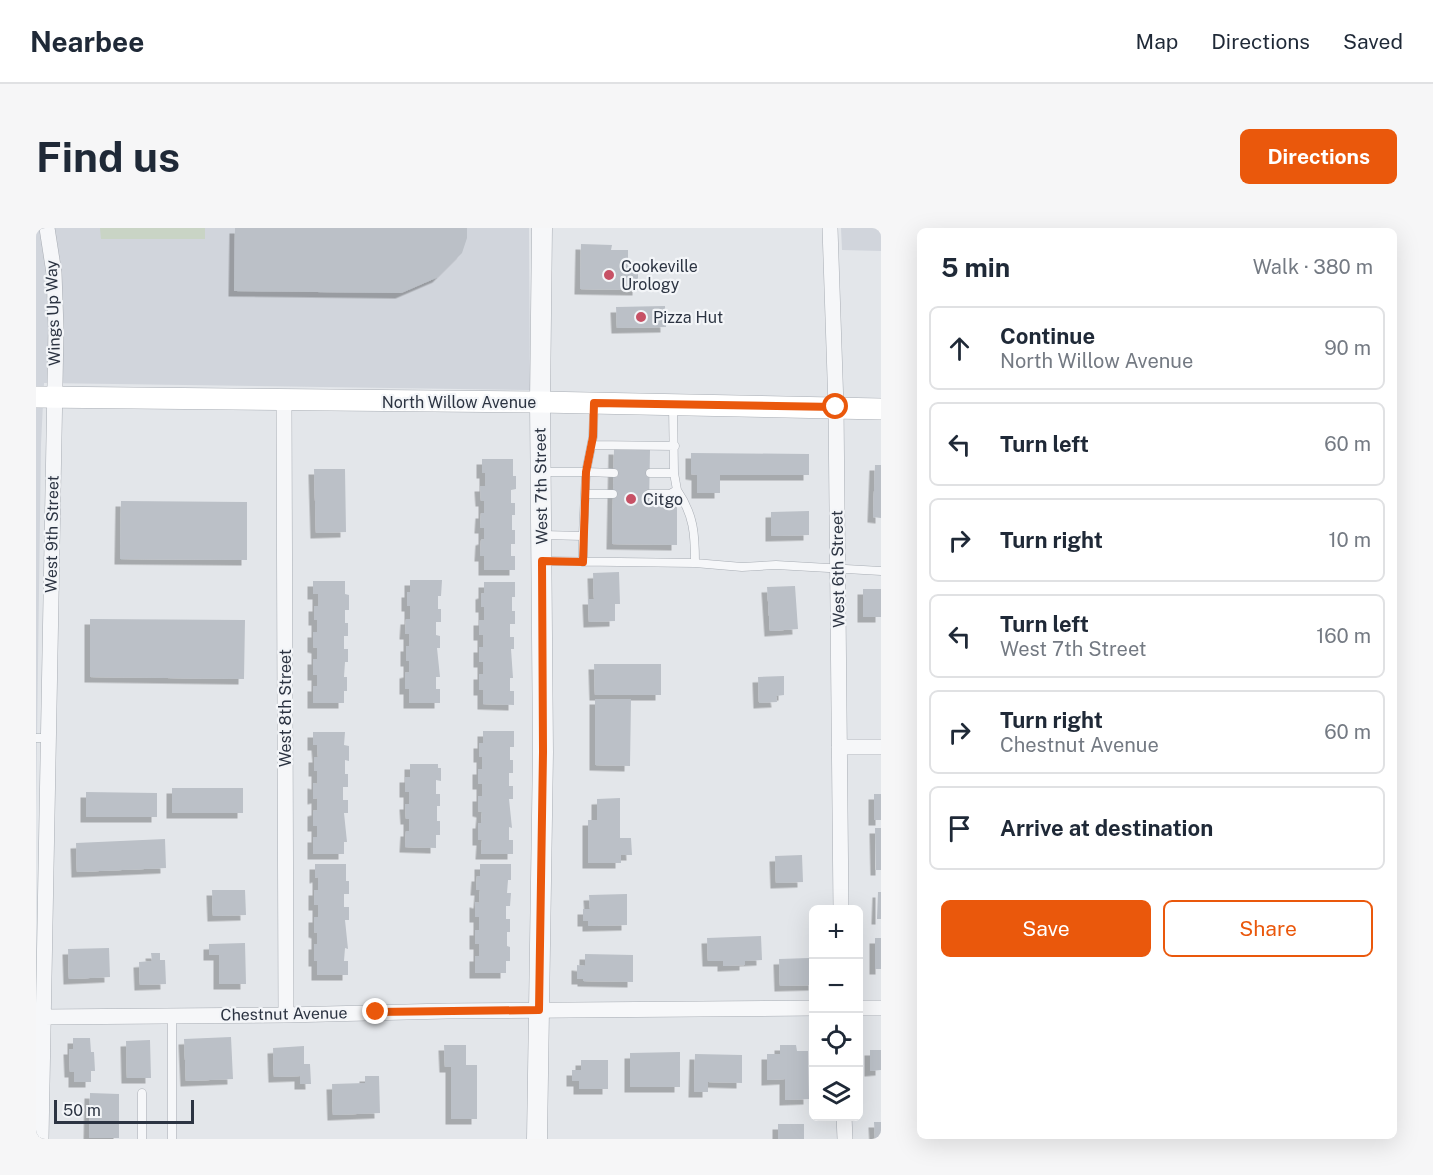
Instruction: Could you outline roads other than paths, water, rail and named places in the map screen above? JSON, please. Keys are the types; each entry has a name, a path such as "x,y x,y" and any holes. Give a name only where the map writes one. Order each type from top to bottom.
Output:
{"main road":[{"name":"North Willow Avenue","path":"45,397 540,402 881,409"}],"street":[{"name":"Wings Up Way","path":"45,397 54,273 47,228"},
{"name":"West 7th Street","path":"537,1139 543,752 540,402 542,228"},
{"name":"West 6th Street","path":"830,228 836,407 841,905"},
{"name":"West 9th Street","path":"41,1139 45,397"},
{"name":"West 8th Street","path":"284,401 286,1015"},
{"path":"840,747 881,747"},
{"name":"Chestnut Avenue","path":"43,1017 809,1008"},
{"path":"863,1008 881,1008"},
{"path":"844,1121 845,1139"}],"lane":[{"path":"583,562 586,472 592,445 594,403"},
{"path":"673,405 674,473 677,490 684,500 695,531 695,563"},
{"path":"592,445 675,446"},
{"path":"541,472 614,472"},
{"path":"650,473 674,473"},
{"path":"649,494 670,494 677,490"},
{"path":"585,494 613,494"},
{"path":"541,535 584,536"},
{"path":"542,561 695,563 742,567 776,565 881,571"},
{"path":"172,1016 172,1139"},
{"path":"141,1139 142,1093"}],"place":[{"name":"Cookeville Urology","path":"609,275"},
{"name":"Pizza Hut","path":"641,317"},
{"name":"Citgo","path":"631,499"}]}
